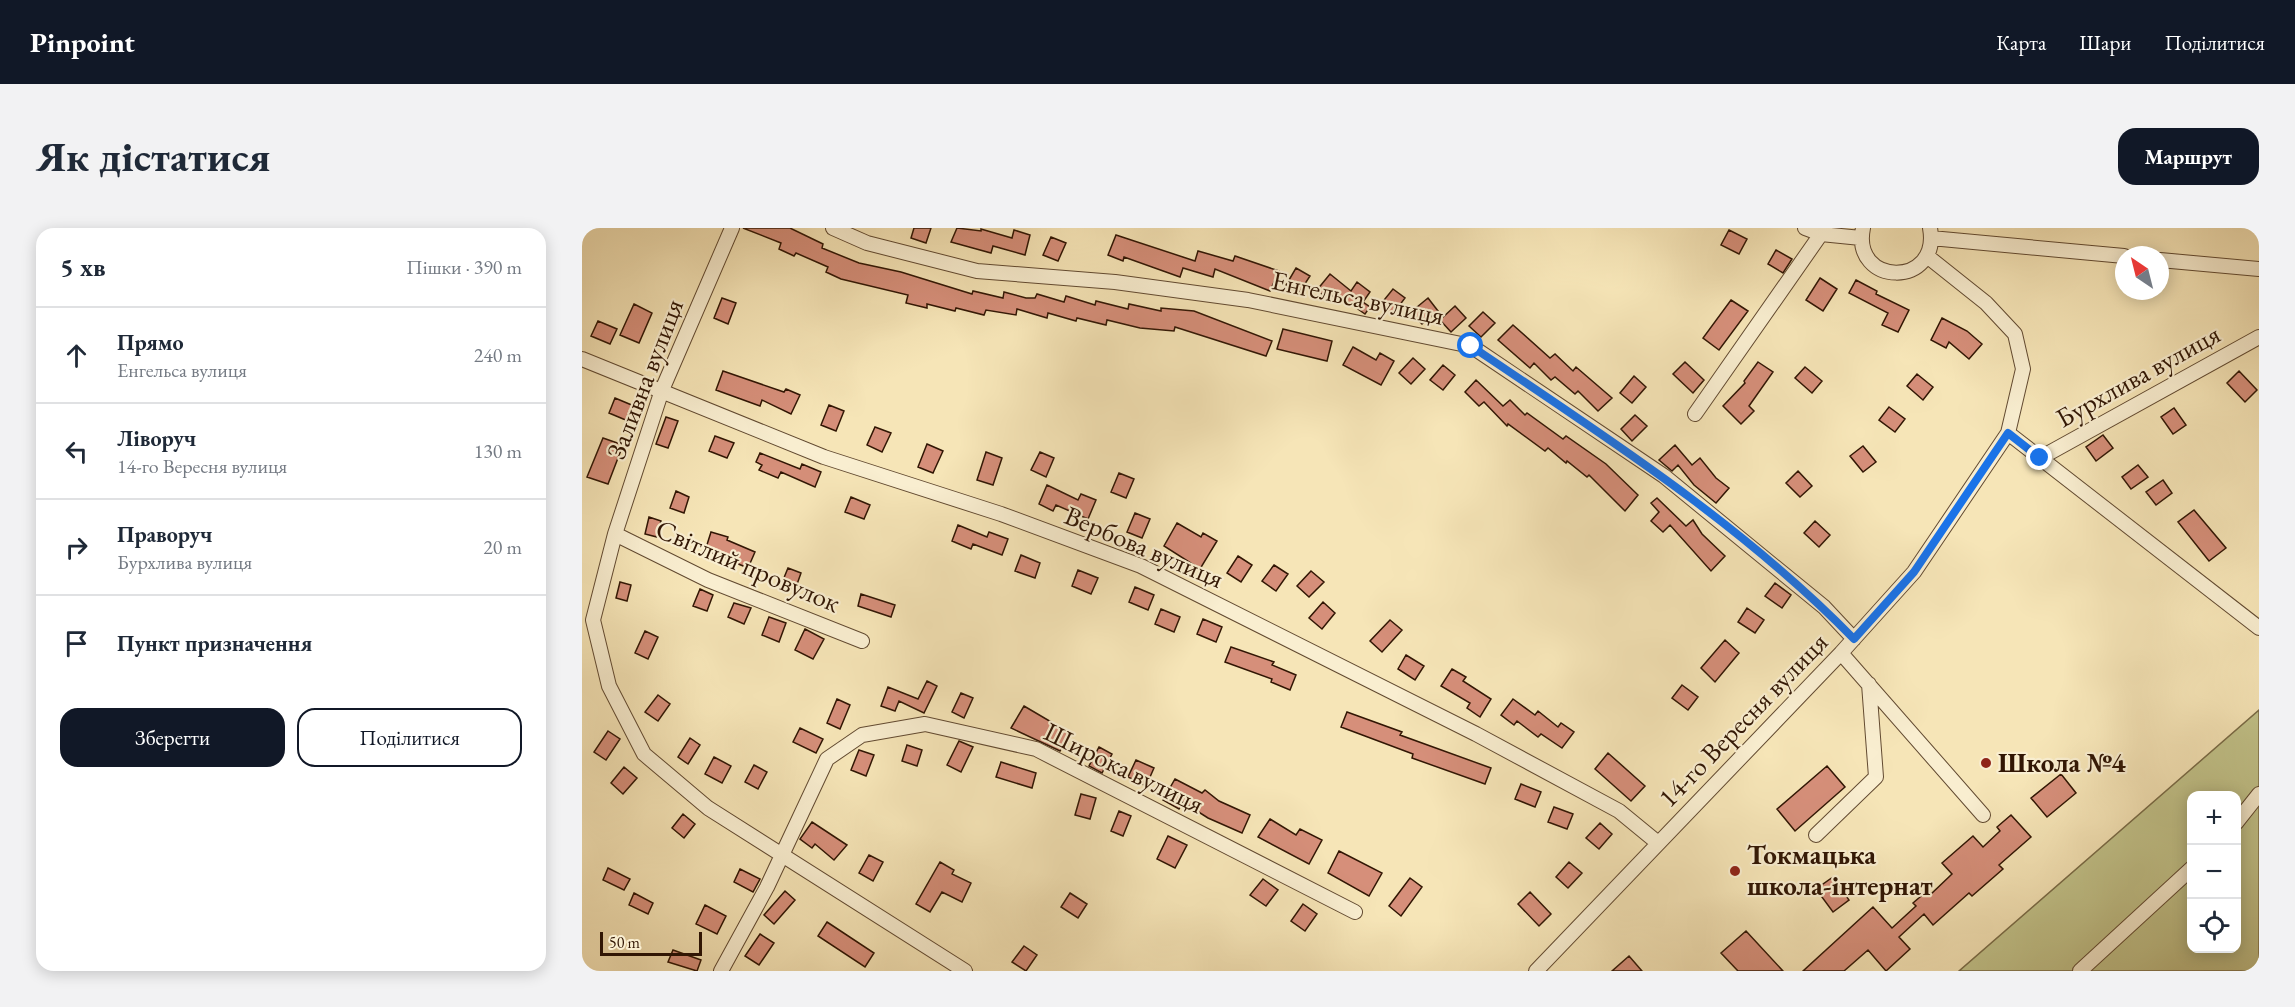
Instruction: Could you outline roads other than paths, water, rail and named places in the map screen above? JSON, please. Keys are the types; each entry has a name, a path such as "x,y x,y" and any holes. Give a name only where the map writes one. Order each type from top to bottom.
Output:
{"street":[{"name":"Заливна вулиця","path":"588,617 662,390 732,228"},
{"name":"Енгельса вулиця","path":"833,228 867,243 977,271 1115,282 1248,300 1471,346 1664,476 1824,607 1854,639"},
{"path":"1805,228 1821,234 1862,233 1866,256 1871,263 1887,272 1896,273 1914,268 1927,256 1931,233 2115,255"},
{"path":"1695,414 1821,234"},
{"name":"14-го Вересня вулиця","path":"1536,971 1841,653 1914,572 2008,433 2024,369 2014,334 1986,303 1927,256"},
{"path":"2169,261 2259,269"},
{"name":"Бурхлива вулиця","path":"2040,458 2259,337"},
{"name":"Вербова вулиця","path":"582,359 824,457 1001,514 1141,566 1476,734 1619,811 1658,843"},
{"name":"Бурхлива вулиця","path":"2008,433 2259,628"},
{"name":"Світлий провулок","path":"615,534 708,580 862,641"},
{"path":"588,617 609,686 644,754 708,808 964,971"},
{"path":"1841,653 1983,815"},
{"path":"1816,835 1876,777 1869,684"},
{"name":"Широка вулиця","path":"721,971 782,856 827,759 862,735 925,724 1036,749 1355,912"},
{"path":"2241,817 2259,794"},
{"path":"2080,971 2187,873"}],"place":[{"name":"Школа №4","path":"1986,763"},
{"name":"Токмацька школа-інтернат","path":"1735,871"}]}
